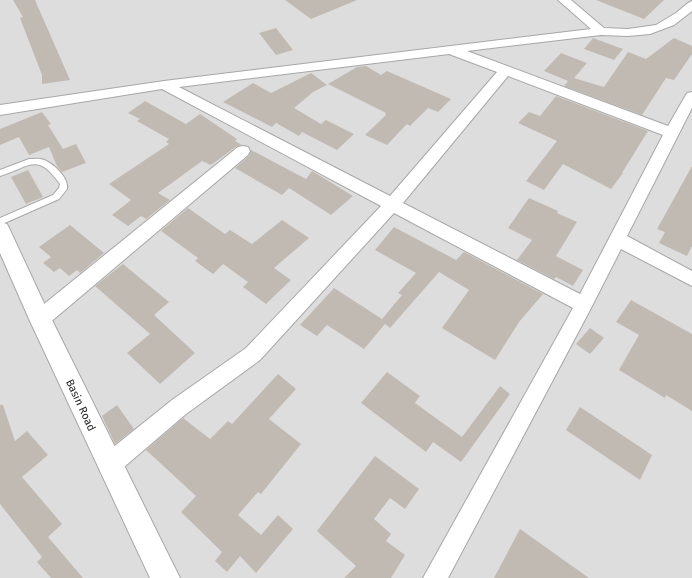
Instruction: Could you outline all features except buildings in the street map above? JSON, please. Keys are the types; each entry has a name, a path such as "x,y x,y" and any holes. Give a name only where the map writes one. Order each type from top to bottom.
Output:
{"street":[{"path":"564,0 601,31"},
{"path":"0,110 164,85 601,31 627,33 651,31 667,26 692,5"},
{"path":"451,50 670,133"},
{"path":"110,465 179,407 253,354 392,204 506,70"},
{"path":"164,85 584,305"},
{"path":"435,578 584,305 670,133 692,96"},
{"path":"40,319 243,151"},
{"name":"Basin Road","path":"0,230 40,319 165,578"},
{"path":"618,239 692,279"}],"lane":[{"path":"0,173 26,163 38,161 47,163 64,184 64,189 56,196 0,222"}],"shaded area":[{"path":"0,0 692,0 692,578 0,578"}]}
